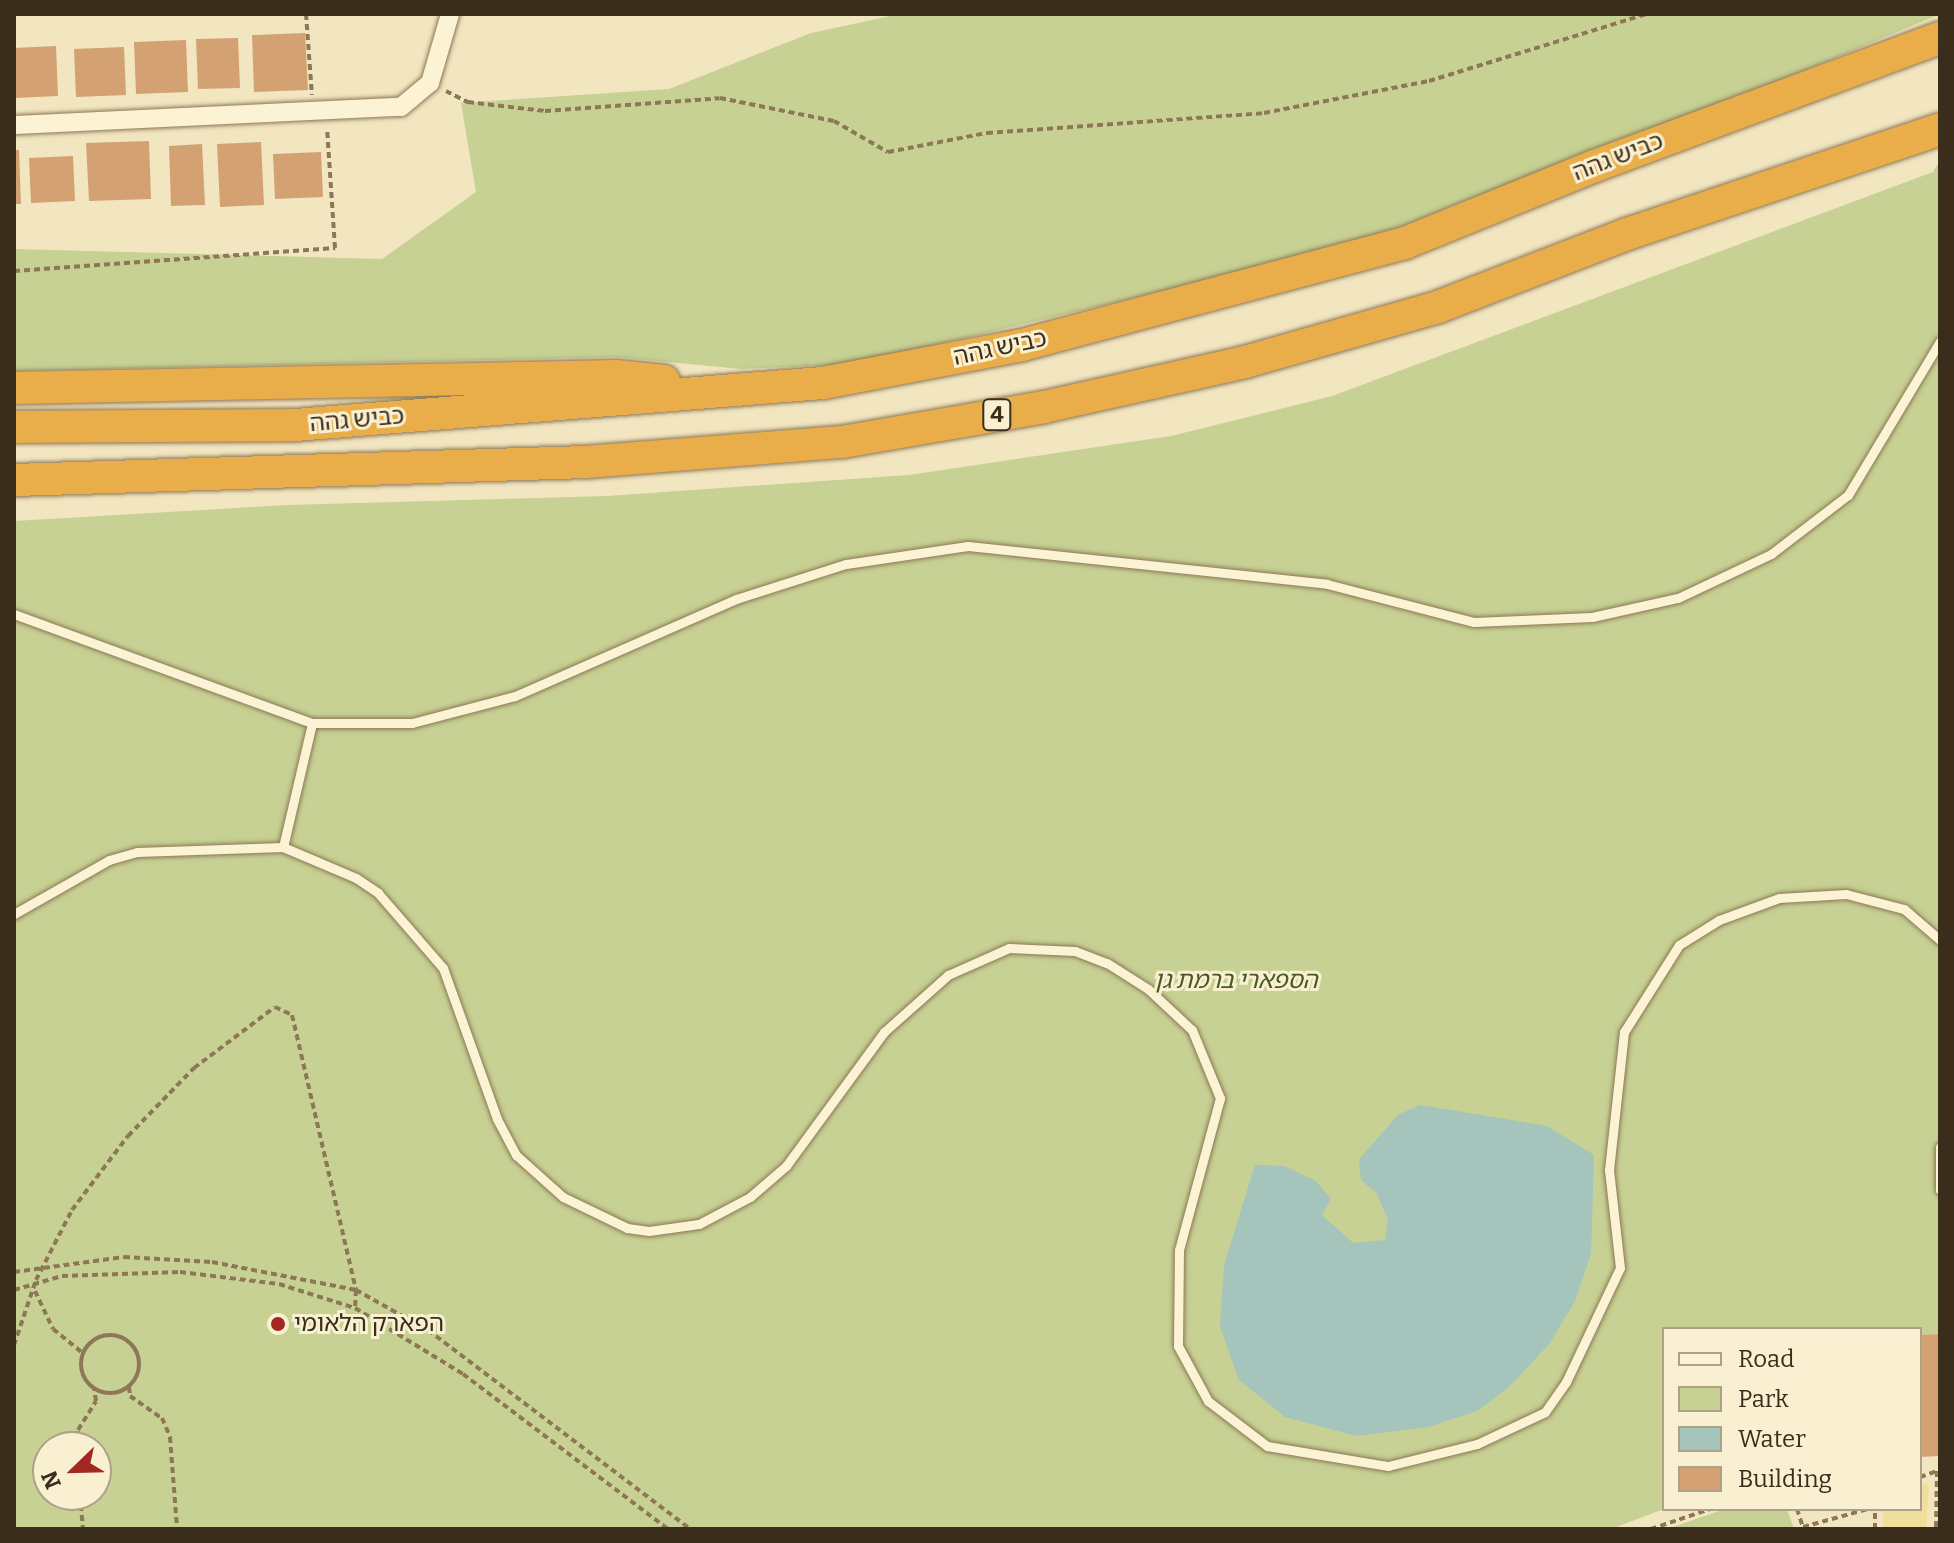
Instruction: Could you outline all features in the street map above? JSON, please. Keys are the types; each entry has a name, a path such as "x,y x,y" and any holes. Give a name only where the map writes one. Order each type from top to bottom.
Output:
{"highway":[{"name":"כביש גהה","path":"14,427 295,425 823,383 1022,345 1405,243 1595,166 1940,38"},
{"name":"כביש גהה","path":"14,480 586,462 842,442 1044,407 1245,362 1438,307 1627,234 1940,129"},
{"path":"14,388 616,376 739,389"}],"street":[{"path":"14,125 401,107 430,83 450,14"}],"lane":[{"path":"14,614 312,723 412,723 515,696 736,599 846,564 968,546 1327,584 1474,622 1592,617 1678,598 1771,554 1848,495 1940,341"},
{"path":"283,847 312,723"},
{"path":"14,914 109,860 137,852 283,847 356,878 378,893 443,968 501,1129 516,1155 543,1184 627,1228 649,1231 699,1224 750,1197 786,1166 884,1032 948,975 1009,948 1075,951 1107,963 1148,989 1192,1030 1220,1098 1179,1250 1178,1346 1208,1401 1267,1446 1388,1466 1477,1444 1545,1412 1566,1382 1620,1268 1609,1170 1624,1032 1679,945 1719,920 1779,898 1846,894 1904,909 1940,940"},
{"path":"1940,1147 1940,1190"}],"path":[{"path":"14,271 335,248 306,14"},
{"path":"430,83 468,102 545,111 720,98 834,121 888,152 987,133 1264,113 1429,81 1647,14"},
{"path":"14,1345 36,1280 72,1210 128,1136 194,1068 275,1007 292,1015 356,1290 355,1308"},
{"path":"14,1272 44,1264 124,1257 212,1262 356,1290 428,1330 690,1529"},
{"path":"14,1290 36,1280 104,1272 180,1272 279,1284 355,1308 463,1374 668,1529"},
{"path":"34,1288 53,1329 83,1353"},
{"path":"78,1431 96,1401 94,1389 83,1375 83,1353 101,1335 130,1342 139,1360 129,1387 130,1396 162,1418 170,1437 177,1529"},
{"path":"94,1389 112,1393 129,1387"},
{"path":"1922,1476 1937,1471 1936,1529"},
{"path":"1651,1529 1704,1511"},
{"path":"1803,1528 1861,1511"}],"green space":[{"path":"900,14 1940,14 1666,128 1461,202 1360,244 855,364 741,369 616,357 14,371 14,249 382,259 476,192 461,103 669,89 811,33"},
{"name":"הספארי ברמת גן","path":"1940,160 1940,1334 1922,1335 1922,1327 1662,1327 1662,1510 1611,1529 14,1529 14,521 288,505 607,496 909,475 1171,436 1332,396 1933,172"},
{"path":"1719,1511 1788,1511 1794,1529 1667,1529"}],"sand":[{"path":"1929,1483 1926,1529 1883,1529 1883,1511 1922,1511 1922,1485"}],"water":[{"path":"1420,1105 1547,1126 1594,1155 1591,1254 1575,1301 1550,1343 1509,1387 1477,1411 1428,1427 1357,1436 1285,1417 1239,1380 1220,1327 1224,1265 1255,1165 1284,1166 1316,1181 1331,1199 1322,1215 1353,1243 1385,1240 1388,1220 1377,1194 1361,1180 1359,1159 1398,1115"}],"building":[{"path":"305,33 308,90 254,92 252,35"},
{"path":"238,38 240,88 198,89 196,39"},
{"path":"186,40 188,92 136,94 134,42"},
{"path":"56,46 58,96 15,98 14,48"},
{"path":"124,47 126,95 76,97 74,49"},
{"path":"149,141 151,199 89,201 86,143"},
{"path":"261,142 264,205 220,207 217,144"},
{"path":"202,144 205,205 171,206 169,146"},
{"path":"14,150 19,150 21,204 14,204"},
{"path":"321,152 323,197 275,199 273,154"},
{"path":"73,156 75,201 31,203 29,158"},
{"path":"1940,1334 1940,1456 1922,1457 1922,1335"}],"place":[{"name":"הפארק הלאומי","path":"278,1324"}]}
